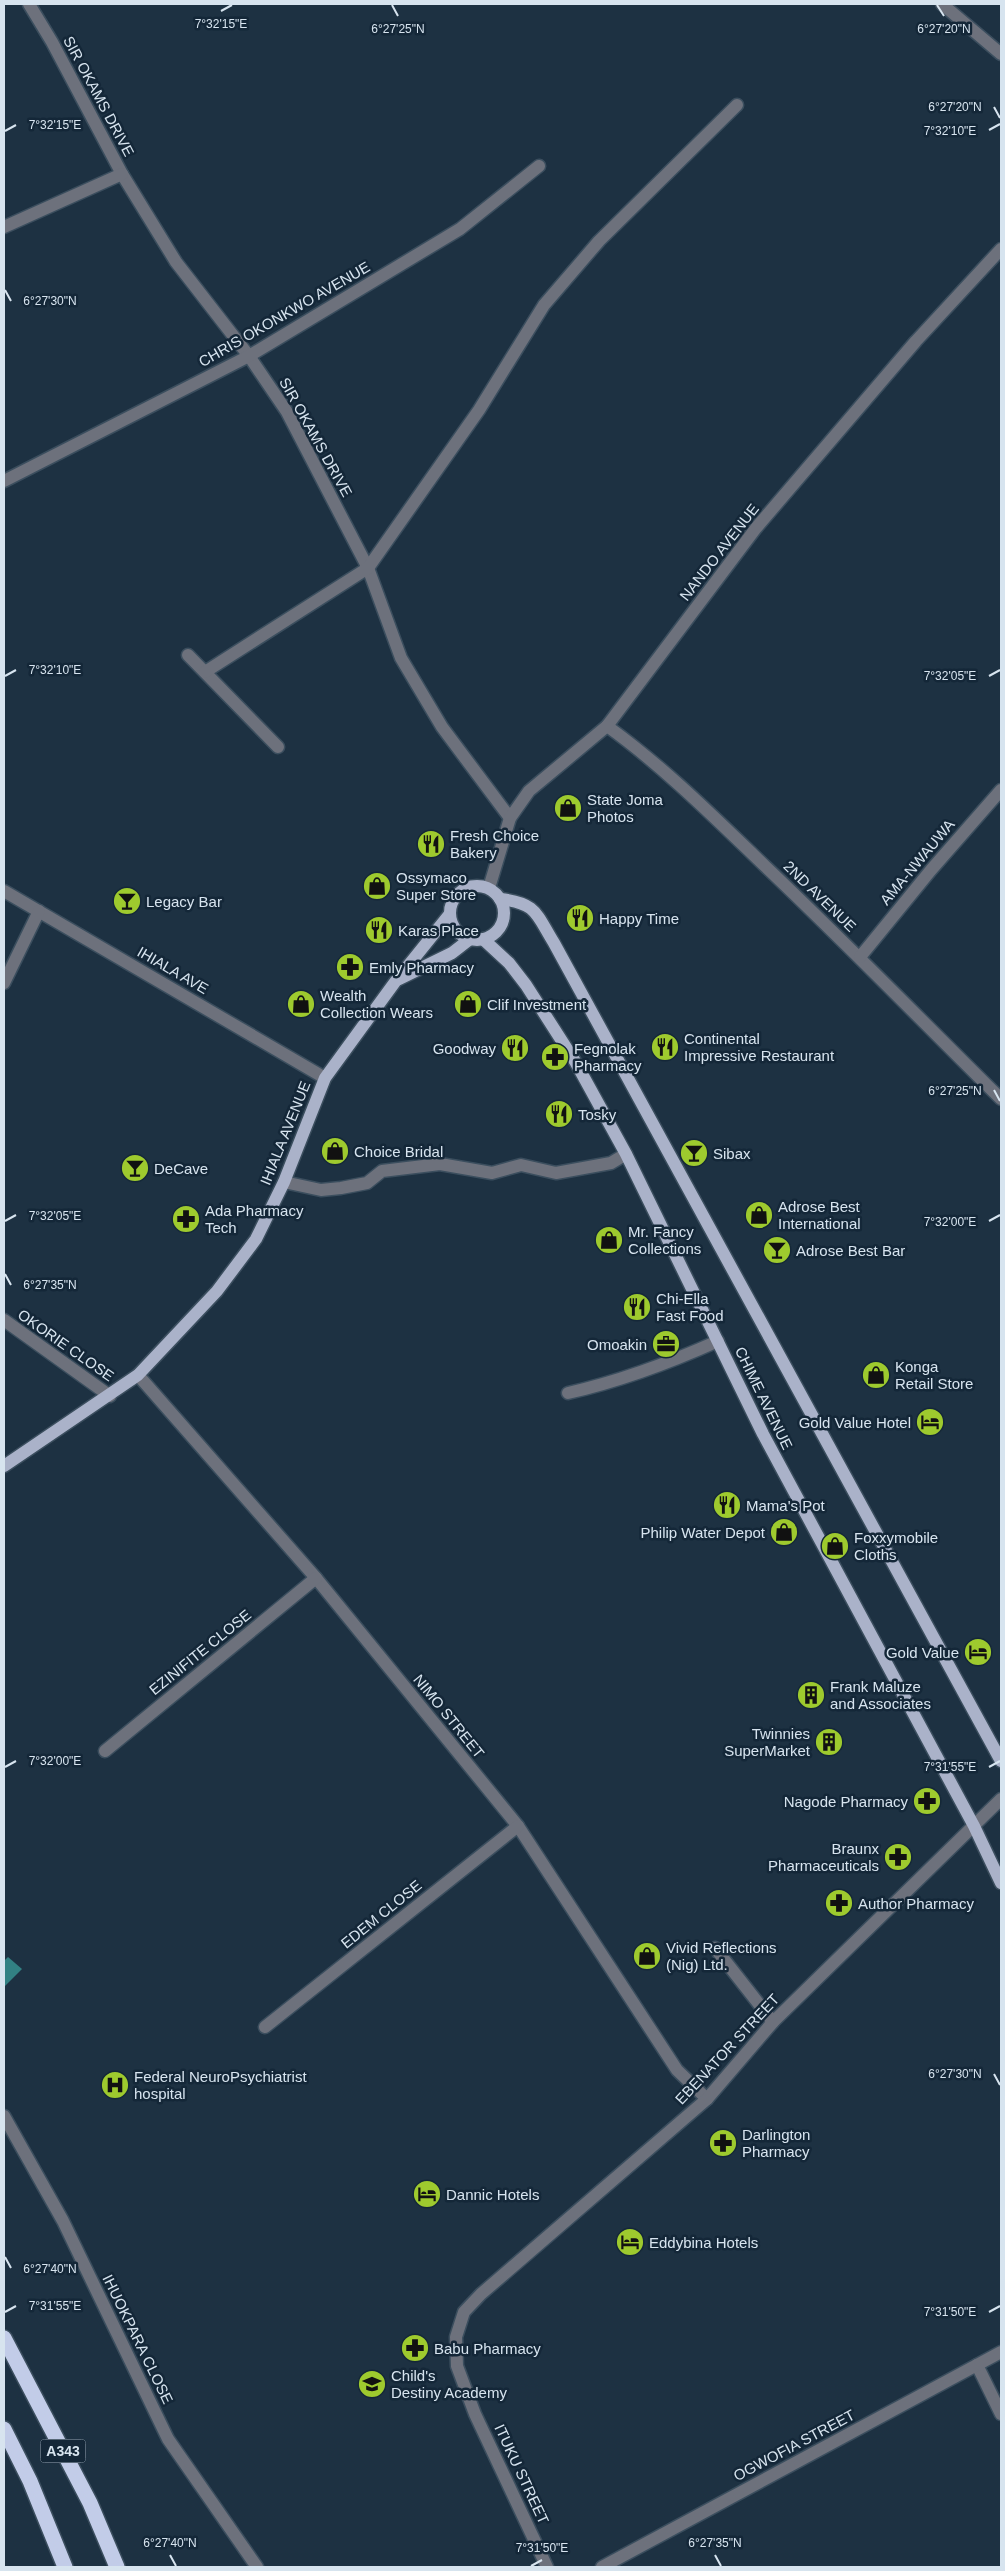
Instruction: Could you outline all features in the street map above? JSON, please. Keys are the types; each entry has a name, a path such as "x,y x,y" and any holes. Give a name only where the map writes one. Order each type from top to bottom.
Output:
{"highway":[{"name":"A343","path":"4,2338 90,2504 117,2567"},
{"name":"A343","path":"4,2429 30,2481 64,2567"}],"main road":[{"path":"395,982 476,939 497,931 503,921 504,910 500,899 489,888 478,885 466,887 457,894 451,904 449,915 453,926 460,934 476,939"},
{"name":"CHIME AVENUE","path":"500,899 517,901 531,907 554,943 1001,1761"},
{"name":"IHIALA AVENUE","path":"4,1466 110,1396 138,1375 216,1291 256,1239 284,1182 325,1078 395,982 449,915"},
{"name":"CHIME AVENUE","path":"476,939 509,963 526,985 576,1063 626,1154 763,1434 974,1826 1001,1882"}],"street":[{"name":"SIR OKAMS DRIVE","path":"29,4 52,42 122,174 176,262 249,356 287,412 368,568 402,658 442,727 510,818"},
{"path":"942,4 1001,54"},
{"path":"205,672 368,568 479,410 544,305 599,241 737,105"},
{"name":"CHRIS OKONKWO AVENUE","path":"4,481 249,356 460,228 540,166"},
{"path":"4,227 122,174"},
{"name":"NANDO AVENUE","path":"489,888 510,818 529,791 607,726 756,528 958,294 1001,249"},
{"path":"188,655 278,747"},
{"name":"2ND AVENUE","path":"607,726 647,756 860,957 1001,1100"},
{"name":"AMA-NWAUWA","path":"860,957 931,870 1001,790"},
{"name":"IHIALA AVE","path":"4,891 325,1078"},
{"path":"4,982 39,911"},
{"path":"284,1182 321,1190 341,1188 367,1183 382,1171 440,1164 492,1174 521,1165 556,1173 610,1163 626,1154"},
{"name":"OKORIE CLOSE","path":"4,1320 110,1396"},
{"path":"568,1392 611,1384 655,1369 718,1341"},
{"name":"NIMO STREET","path":"138,1375 316,1578 518,1826 677,2070 707,2099"},
{"name":"EZINIFITE CLOSE","path":"105,1751 316,1578"},
{"name":"EBENATOR STREET","path":"456,2337 464,2312 481,2294 707,2099 773,2022 1001,1799"},
{"name":"EDEM CLOSE","path":"266,2027 518,1826"},
{"path":"715,1948 773,2022"},
{"name":"IHUOKPARA CLOSE","path":"4,2116 62,2221 168,2439 257,2567"},
{"name":"ITUKU STREET","path":"456,2337 457,2366 475,2414 547,2567"},
{"name":"OGWOFIA STREET","path":"602,2567 1001,2352"},
{"path":"977,2364 1001,2414"}],"shaded area":[{"path":"8,1957 22,1969 4,1987 4,1961"}],"place":[{"name":"State Joma Photos","path":"568,808"},
{"name":"Fresh Choice Bakery","path":"431,844"},
{"name":"Ossymaco Super Store","path":"377,886"},
{"name":"Legacy Bar","path":"127,901"},
{"name":"Happy Time","path":"580,918"},
{"name":"Karas Place","path":"379,930"},
{"name":"Emly Pharmacy","path":"350,967"},
{"name":"Wealth Collection Wears","path":"301,1004"},
{"name":"Clif Investment","path":"468,1004"},
{"name":"Continental Impressive Restaurant","path":"665,1047"},
{"name":"Goodway","path":"515,1048"},
{"name":"Fegnolak Pharmacy","path":"555,1057"},
{"name":"Tosky","path":"559,1114"},
{"name":"Choice Bridal","path":"335,1151"},
{"name":"Sibax","path":"694,1153"},
{"name":"DeCave","path":"135,1168"},
{"name":"Adrose Best International","path":"759,1215"},
{"name":"Ada Pharmacy Tech","path":"186,1219"},
{"name":"Mr. Fancy Collections","path":"609,1240"},
{"name":"Adrose Best Bar","path":"777,1250"},
{"name":"Chi-Ella Fast Food","path":"637,1307"},
{"name":"Omoakin","path":"666,1344"},
{"name":"Konga Retail Store","path":"876,1375"},
{"name":"Gold Value Hotel","path":"930,1422"},
{"name":"Mama's Pot","path":"727,1505"},
{"name":"Philip Water Depot","path":"784,1532"},
{"name":"Foxxymobile Cloths","path":"835,1546"},
{"name":"Gold Value","path":"978,1652"},
{"name":"Frank Maluze and Associates","path":"811,1695"},
{"name":"Twinnies SuperMarket","path":"829,1742"},
{"name":"Nagode Pharmacy","path":"927,1801"},
{"name":"Braunx Pharmaceuticals","path":"898,1857"},
{"name":"Author Pharmacy","path":"839,1903"},
{"name":"Vivid Reflections (Nig) Ltd.","path":"647,1956"},
{"name":"Federal NeuroPsychiatrist hospital","path":"115,2085"},
{"name":"Darlington Pharmacy","path":"723,2143"},
{"name":"Dannic Hotels","path":"427,2194"},
{"name":"Eddybina Hotels","path":"630,2242"},
{"name":"Babu Pharmacy","path":"415,2348"},
{"name":"Child's Destiny Academy","path":"372,2384"}]}
